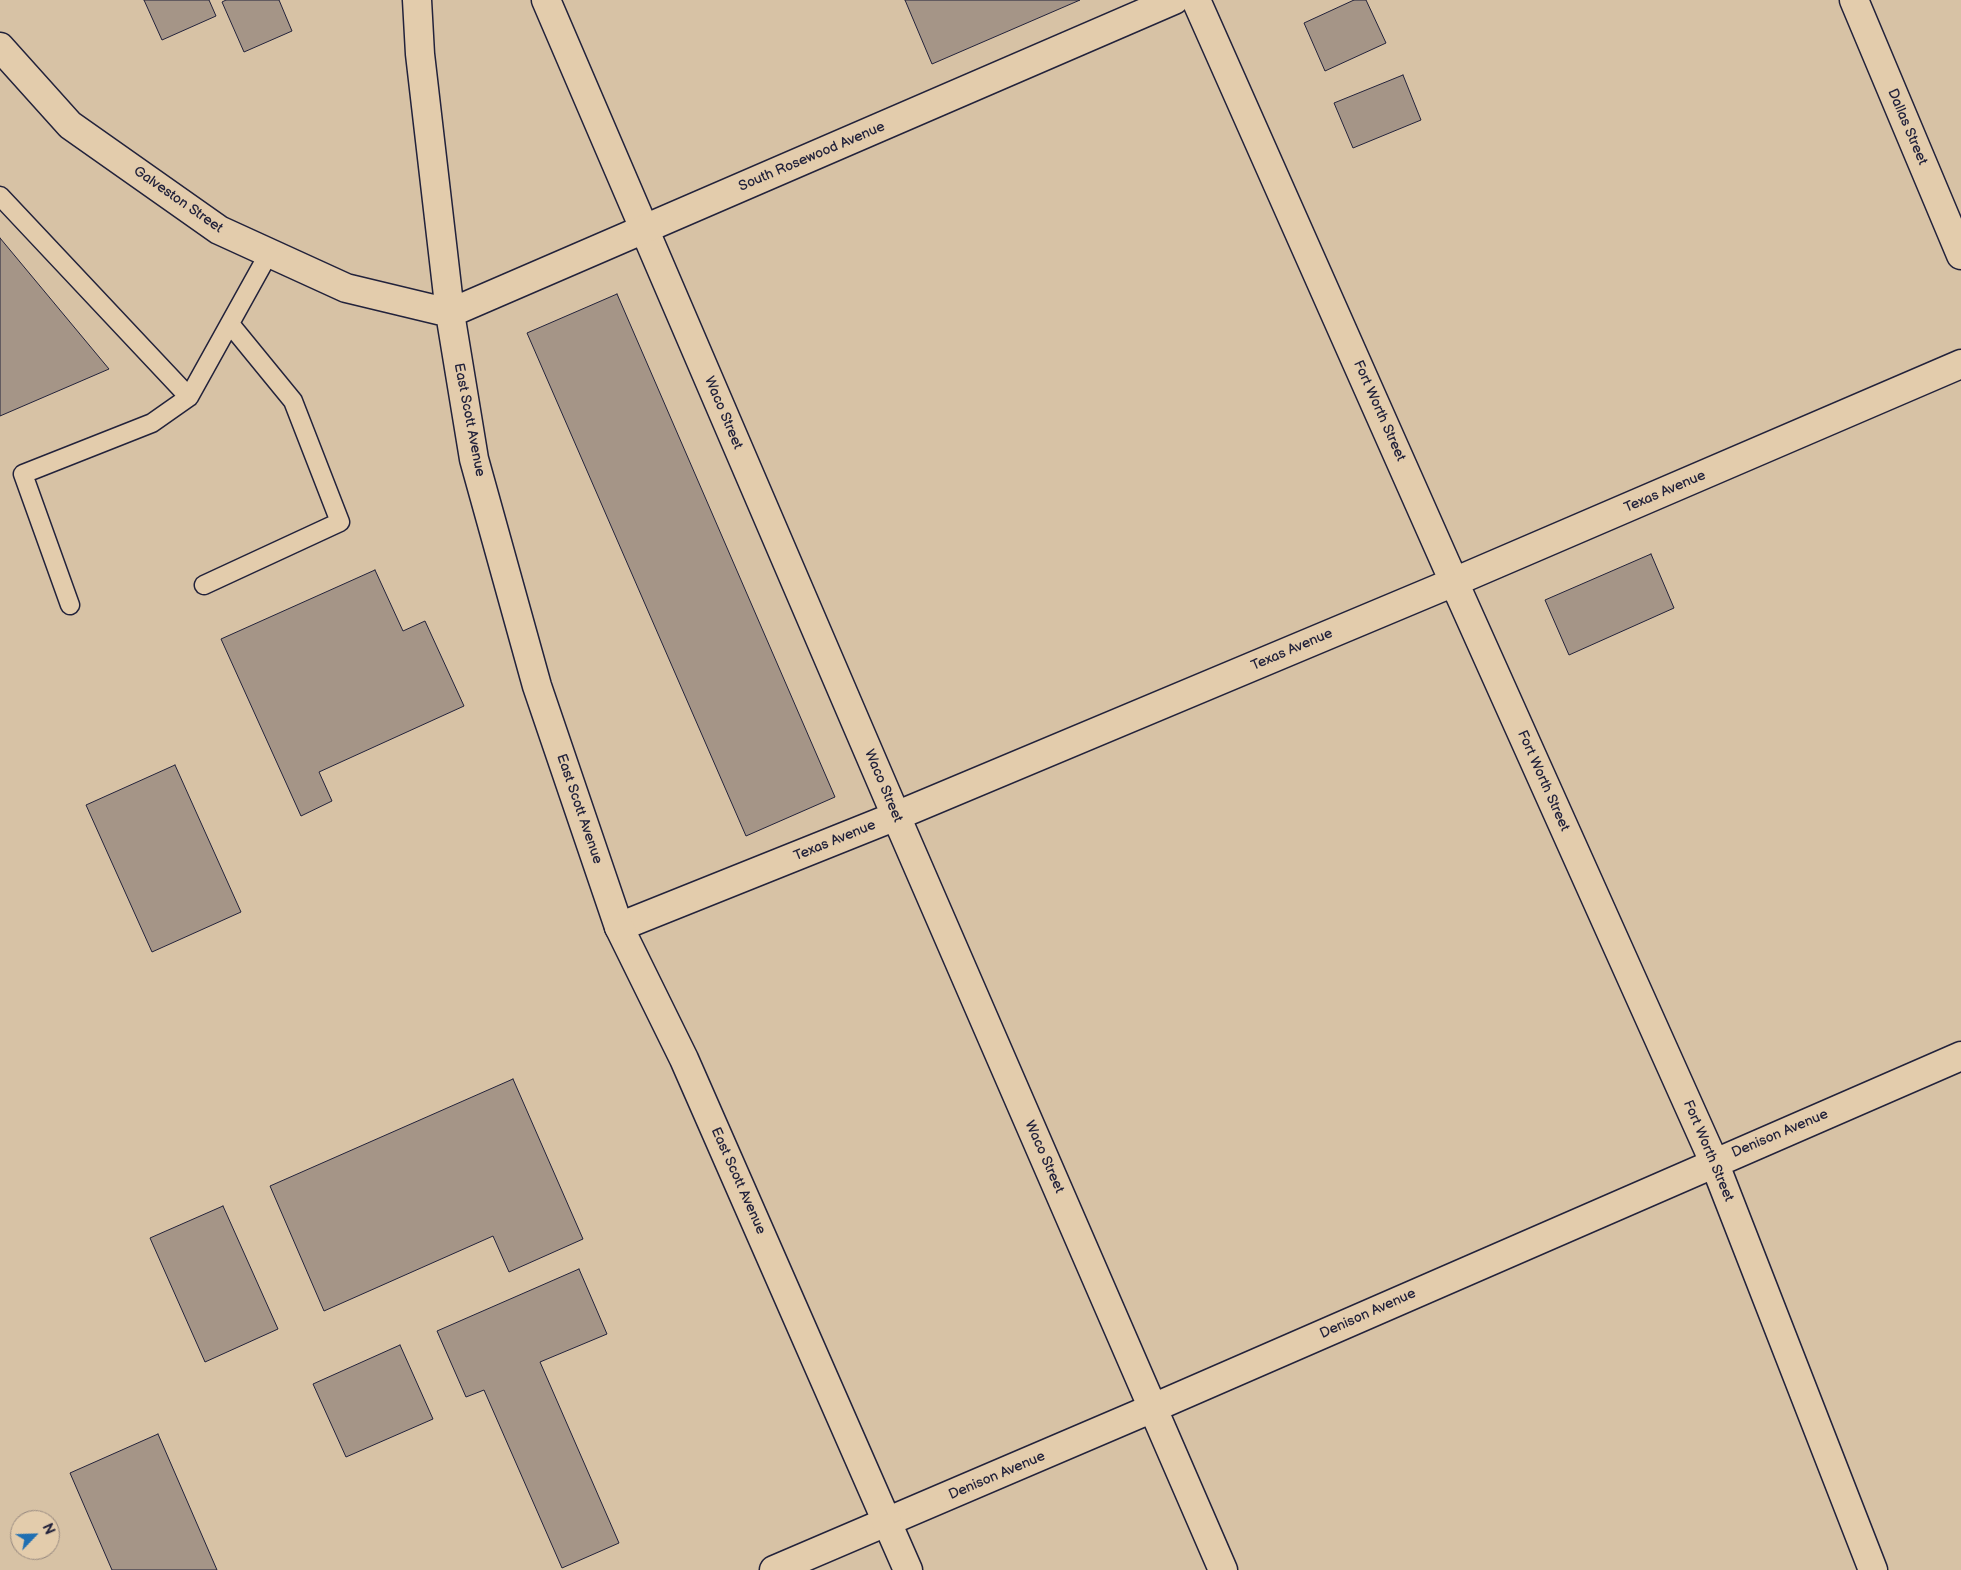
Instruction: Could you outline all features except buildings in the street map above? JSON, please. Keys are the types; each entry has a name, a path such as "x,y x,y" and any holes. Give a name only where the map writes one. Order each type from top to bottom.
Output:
{"street":[{"name":"East Scott Avenue","path":"417,0 420,54 450,313 474,459 537,686 619,928 684,1060 908,1570"},
{"name":"Waco Street","path":"546,0 896,816 1223,1570"},
{"name":"South Rosewood Avenue","path":"450,313 1174,0"},
{"name":"Fort Worth Street","path":"1196,0 1714,1162 1873,1570"},
{"name":"Dallas Street","path":"1854,0 1961,254"},
{"name":"Galveston Street","path":"0,47 70,125 219,230 346,288 450,313"},
{"name":"Texas Avenue","path":"619,928 896,816 1454,582 1961,364"},
{"name":"Denison Avenue","path":"774,1570 888,1523 1961,1056"}],"lane":[{"path":"0,196 188,397"},
{"path":"70,606 23,474 152,423 188,397 270,253"},
{"path":"204,585 340,522 293,400 230,324"}]}
